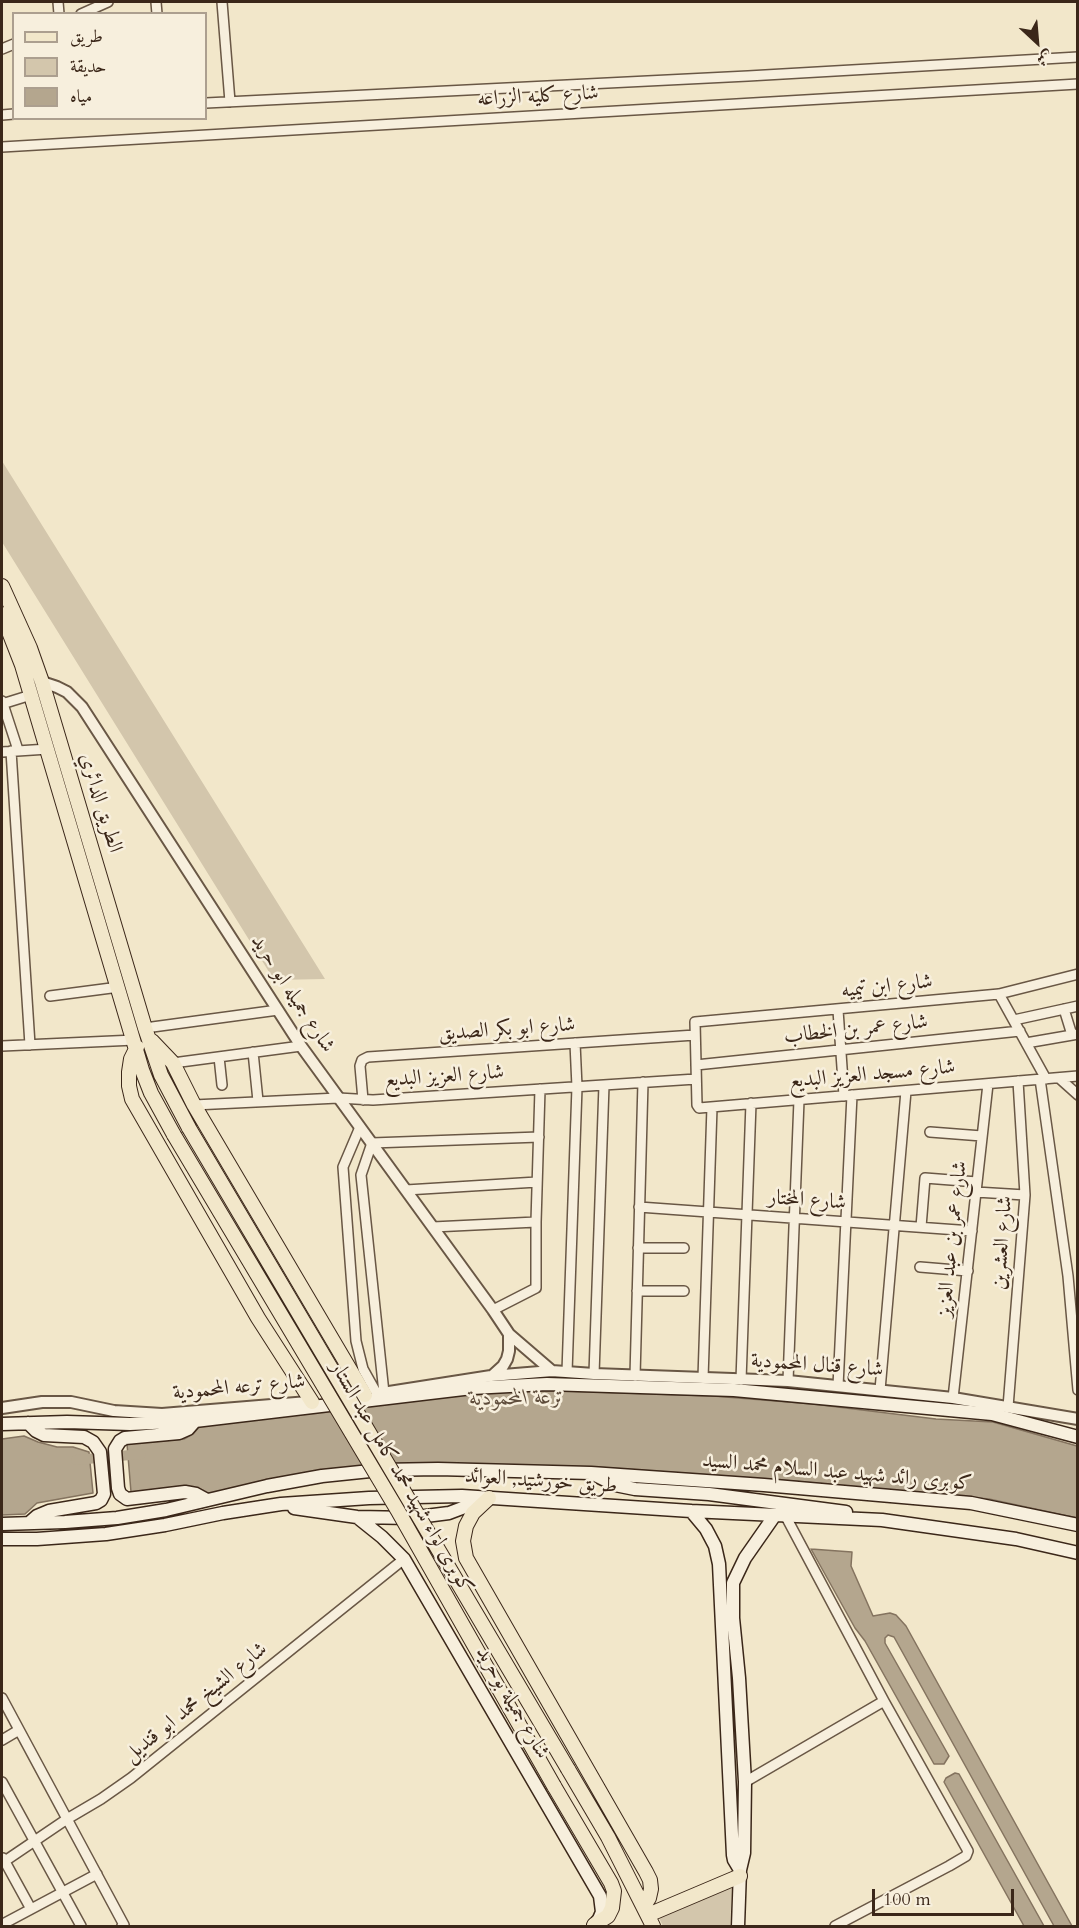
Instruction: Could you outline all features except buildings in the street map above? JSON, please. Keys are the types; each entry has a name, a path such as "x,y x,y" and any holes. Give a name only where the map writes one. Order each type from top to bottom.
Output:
{"main road":[{"name":"الطريق الدائري","path":"2,586 30,648 42,682 141,1038"},
{"name":"الطريق الدائري","path":"2,614 22,665 119,987 141,1038"},
{"path":"312,1402 267,1331 132,1099 129,1072 131,1059 141,1038 173,1063 194,1105 315,1310 375,1394"},
{"name":"كوبرى لواء شهيد محمد كامل عبد الستار","path":"141,1038 189,1128 608,1837 648,1916"},
{"name":"كوبرى لواء شهيد محمد كامل عبد الستار","path":"141,1038 142,1070 151,1093 174,1135 398,1511 611,1883 614,1891 612,1908 608,1916 592,1926"},
{"path":"267,1331 281,1333 295,1330 307,1322 315,1310"},
{"path":"2,1424 67,1422 130,1424 195,1421 472,1388 547,1384 734,1390 982,1413 1025,1422 1077,1437"},
{"path":"195,1421 188,1429 179,1433 125,1438 117,1443 115,1449 118,1488 120,1494 127,1499 185,1492 196,1494 207,1500"},
{"path":"28,1423 44,1435 84,1437 93,1442 100,1452 104,1494 96,1503 49,1510 29,1523"},
{"name":"طريق خورشيد, العوائد","path":"2,1524 117,1518 166,1510 293,1481 380,1470 438,1468 591,1473"},
{"path":"591,1473 625,1487 709,1494 813,1507 860,1514 882,1520"},
{"name":"كوبرى رائد شهيد عبد السلام محمد السيد","path":"591,1473 971,1503 1077,1525"},
{"name":"طريق خورشيد, العوائد","path":"2,1540 106,1534 281,1504 416,1496 882,1520 1016,1539 1077,1553"},
{"path":"281,1504 318,1512 386,1518 434,1515 463,1509 489,1498"},
{"path":"489,1498 473,1513 466,1526 464,1541 466,1558 646,1872 651,1889 648,1916 740,1873"},
{"path":"691,1511 715,1546 719,1564 733,1855 740,1873"},
{"path":"738,1926 740,1873 744,1853 745,1782 733,1618 734,1583 745,1558 780,1515"},
{"name":"شارع جميلة بوحريد","path":"357,1517 404,1559 600,1896 602,1912 592,1926"},
{"path":"720,1583 734,1583"}],"street":[{"path":"86,12 108,2"},
{"path":"222,2 230,102"},
{"name":"شارع كليه الزراعه","path":"207,103 1077,57"},
{"name":"شارع كليه الزراعه","path":"2,147 1077,84"},
{"name":"شارع جميله ابو حريد","path":"42,682 67,692 82,707 301,1046 509,1334 552,1371"},
{"path":"30,1045 10,751 2,703 31,695"},
{"path":"10,751 48,749"},
{"name":"شارع ابن تيميه","path":"695,1035 695,1022 697,1021 999,994 1077,974"},
{"path":"50,996 119,987"},
{"path":"999,994 1043,1079 1068,1276 1077,1390"},
{"path":"1014,1020 1077,1006"},
{"path":"1026,1043 1075,1035 1064,1009"},
{"path":"2,1046 141,1038 278,1010"},
{"path":"838,1010 848,1095 846,1222 838,1386"},
{"name":"شارع عمر بن الخطاب","path":"696,1065 1020,1031"},
{"path":"695,1035 696,1079"},
{"name":"شارع ابو بكر الصديق","path":"363,1100 360,1066 365,1058 695,1035"},
{"path":"567,1372 577,1086 575,1043"},
{"path":"173,1063 301,1046"},
{"path":"253,1052 258,1101"},
{"path":"219,1057 222,1085"},
{"name":"شارع مسجد العزيز البديع","path":"696,1079 697,1105 701,1108 1077,1076"},
{"path":"1059,1078 1077,1095"},
{"name":"شارع العزيز البديع","path":"194,1105 338,1098 363,1100 696,1079"},
{"name":"شارع العشرين","path":"1008,1407 1025,1195 1018,1081"},
{"path":"634,1376 642,1082"},
{"name":"شارع عمر بن عبد العزيز","path":"953,1398 988,1084"},
{"path":"594,1374 604,1085"},
{"path":"493,1310 536,1288 540,1089"},
{"path":"880,1390 906,1090"},
{"path":"788,1381 799,1100"},
{"path":"741,1380 751,1104"},
{"path":"703,1378 712,1107"},
{"path":"360,1127 344,1167 356,1341 363,1369 375,1394"},
{"path":"930,1132 982,1136"},
{"path":"375,1394 361,1175 372,1143 539,1137"},
{"path":"921,1227 925,1178 1025,1195"},
{"path":"406,1190 537,1182"},
{"name":"شارع المختار","path":"639,1208 972,1231"},
{"path":"433,1227 536,1222"},
{"path":"638,1248 684,1248"},
{"path":"920,1268 968,1271"},
{"path":"637,1291 684,1291"},
{"path":"491,1376 503,1366 507,1359 509,1334"},
{"name":"شارع قنال المحمودية","path":"552,1371 788,1381 953,1398 1077,1419"},
{"name":"شارع ترعه المحمودية","path":"2,1408 71,1402 114,1411 162,1414 312,1402 491,1376 552,1371"},
{"path":"780,1515 968,1854 835,1926"},
{"name":"شارع الشيخ محمد ابو قنديل","path":"2,1860 131,1778 404,1559"},
{"path":"2,1698 123,1926"},
{"path":"745,1782 884,1701"},
{"path":"2,1740 19,1730"},
{"path":"2,1782 81,1926"},
{"path":"2,1860 31,1909"},
{"path":"4,1924 97,1874"}],"green space":[{"path":"2,461 325,979 274,980 2,542"},
{"path":"732,1887 730,1926 663,1926 658,1916"}],"water":[{"path":"496,1391 713,1396 813,1404 936,1419 993,1422 1077,1446 1077,1518 989,1499 782,1480 596,1467 407,1464 303,1473 209,1494 188,1487 131,1492 127,1444 184,1439 200,1426 316,1410"},
{"path":"24,1436 57,1447 73,1447 89,1452 93,1493 37,1503 25,1514 2,1515 2,1439"},
{"path":"811,1549 852,1552 851,1566 873,1616 890,1613 896,1615 906,1626 1072,1926 1054,1926 894,1637 888,1635 885,1643 949,1756 944,1764 934,1764"},
{"path":"955,1773 959,1774 1044,1926 1024,1926 944,1782 946,1778"}],"waterway":[{"name":"ترعة المحمودية","path":"76,1460 141,1454"}]}
